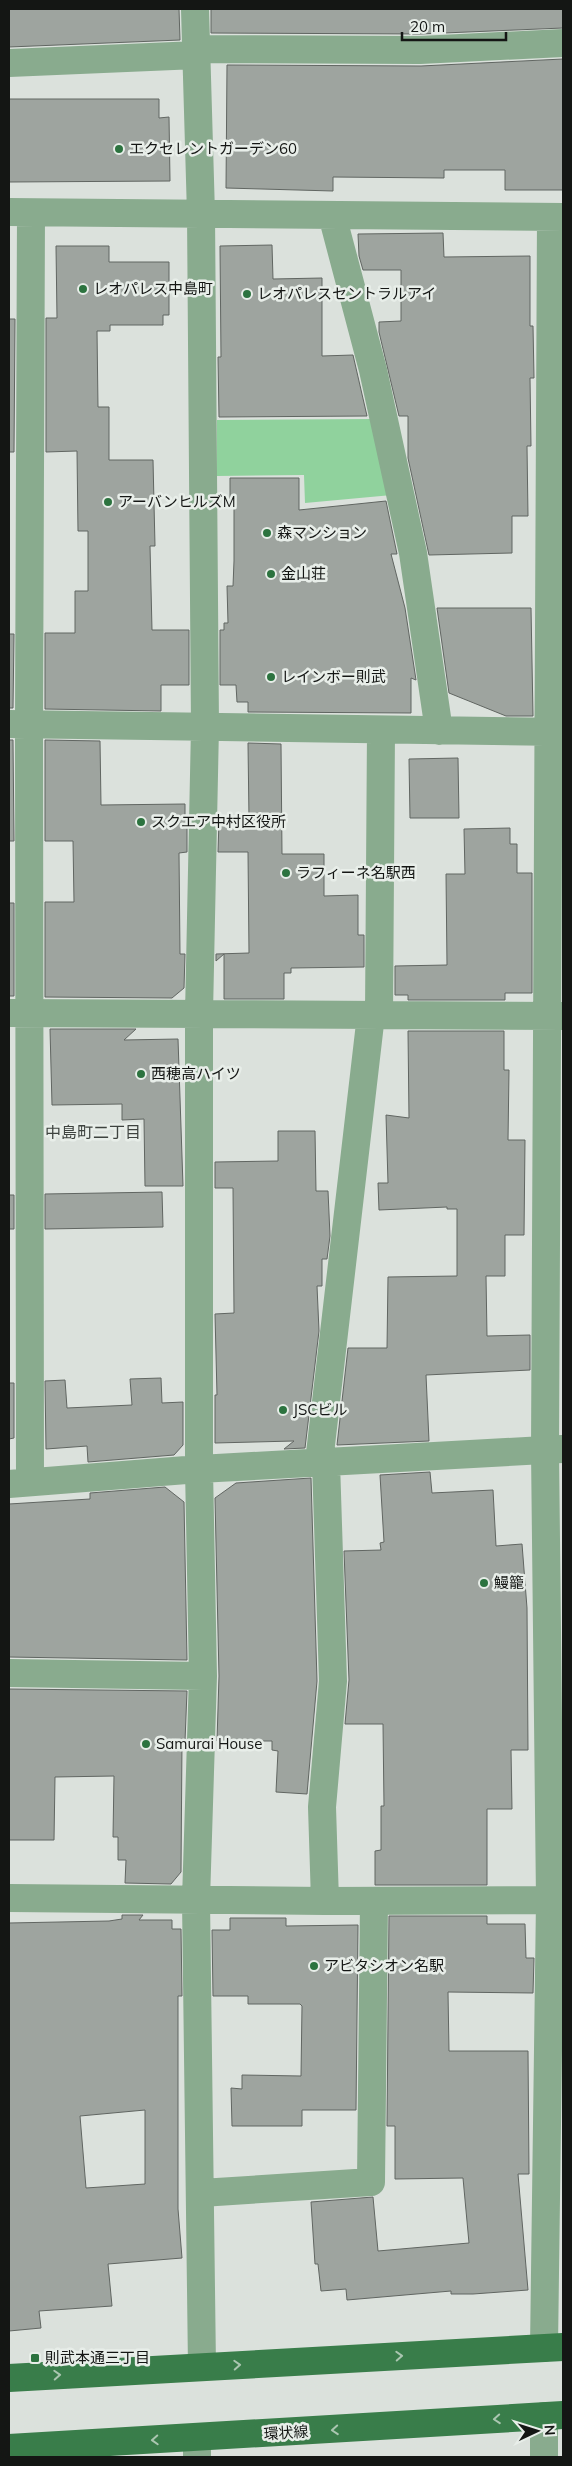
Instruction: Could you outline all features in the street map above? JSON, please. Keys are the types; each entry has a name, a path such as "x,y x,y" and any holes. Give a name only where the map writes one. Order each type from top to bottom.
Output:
{"main road":[{"path":"9,2378 554,2348"},
{"name":"環状線","path":"9,2448 197,2448 554,2415"}],"street":[{"path":"195,9 201,214 204,727 199,1014 199,1469 203,1676 196,1900 202,2368"},
{"path":"9,64 196,52 420,50 563,43"},
{"path":"554,1450 199,1469 19,1483 20,212 557,217 554,1450 557,1900 554,2348"},
{"path":"332,215 373,370 413,553 439,731"},
{"path":"19,724 555,732"},
{"path":"324,1901 322,1807 333,1681 323,1462 375,1015 381,730"},
{"path":"20,1014 555,1016"},
{"path":"9,1673 203,1676"},
{"path":"9,1898 324,1901 557,1900"},
{"path":"201,2193 371,2182 374,1901"},
{"path":"544,2457 554,2415"}],"green space":[{"path":"374,419 392,495 305,503 304,475 217,476 217,420"}],"building":[{"path":"9,9 179,9 180,40 9,47"},
{"path":"211,9 563,9 563,28 420,34 211,33"},
{"path":"563,59 563,190 505,190 505,170 444,170 444,178 333,177 333,191 226,188 227,65 421,66"},
{"name":"エクセレントガーデン60","path":"9,99 159,99 159,118 169,117 170,181 9,182"},
{"path":"443,233 444,257 530,256 530,326 533,326 534,378 530,378 531,446 527,446 528,516 512,516 512,553 429,555 408,458 408,416 399,416 379,332 379,322 401,321 401,270 363,270 359,256 358,234"},
{"path":"272,245 273,279 322,278 322,356 353,355 367,416 219,417 218,357 221,357 220,246"},
{"path":"56,246 109,246 109,262 169,262 169,315 163,315 163,325 110,325 110,331 97,331 98,407 109,407 109,460 153,460 155,546 150,546 152,630 189,630 189,685 161,685 161,711 45,709 45,633 75,633 75,591 88,591 88,531 78,531 77,451 46,452 46,318 57,318"},
{"path":"9,319 15,319 14,452 9,452"},
{"path":"230,478 299,478 299,510 386,501 397,554 391,554 405,608 416,680 411,678 411,713 248,712 248,702 237,702 236,685 220,685 220,630 224,630 224,623 228,623 227,586 233,586 234,506 230,507"},
{"path":"437,608 531,608 533,716 506,716 449,693"},
{"path":"9,634 14,634 13,708 9,708"},
{"path":"9,740 13,740 14,841 9,841"},
{"path":"45,740 100,741 101,805 185,804 187,852 179,853 180,954 185,954 184,988 172,998 45,997 45,902 74,902 73,841 45,841"},
{"path":"248,743 281,744 282,854 324,854 324,896 358,895 358,935 364,935 364,967 291,968 291,973 284,973 284,999 224,999 224,954 216,961 216,954 249,953 248,852 218,852 219,820 249,819"},
{"path":"458,758 459,818 410,818 409,759"},
{"path":"510,828 510,844 517,844 517,873 532,873 532,993 505,993 505,1000 408,1000 408,995 395,995 395,966 447,965 446,874 465,874 464,829"},
{"path":"9,903 14,903 14,996 9,996"},
{"path":"50,1029 136,1029 124,1040 178,1039 183,1186 145,1186 144,1119 122,1120 122,1104 52,1105"},
{"path":"408,1031 504,1031 504,1070 509,1070 508,1140 525,1140 524,1235 505,1235 505,1276 486,1276 487,1336 530,1335 530,1370 426,1375 429,1441 337,1445 348,1348 387,1348 388,1277 457,1276 457,1209 447,1209 447,1207 379,1210 378,1183 388,1183 386,1115 409,1118"},
{"path":"278,1131 315,1131 316,1191 328,1191 330,1236 327,1259 322,1259 322,1286 317,1286 319,1331 305,1448 284,1449 294,1441 215,1443 215,1395 217,1395 215,1314 234,1313 233,1188 215,1188 215,1162 278,1161"},
{"path":"162,1192 163,1227 45,1229 45,1194"},
{"path":"9,1195 14,1195 14,1229 9,1229"},
{"path":"161,1378 162,1403 183,1402 183,1445 174,1455 88,1462 87,1446 46,1449 45,1381 65,1380 67,1408 132,1405 130,1379"},
{"path":"9,1383 14,1383 14,1438 9,1439"},
{"path":"430,1472 432,1493 493,1490 496,1546 522,1544 527,1608 528,1750 511,1750 512,1809 487,1809 487,1885 375,1885 375,1851 381,1850 381,1806 384,1806 383,1724 345,1724 349,1680 344,1551 381,1550 380,1543 384,1542 380,1475"},
{"path":"311,1478 317,1681 307,1794 276,1792 278,1751 272,1750 272,1741 217,1741 219,1676 215,1498 236,1483"},
{"path":"165,1487 184,1502 187,1660 9,1657 9,1504 90,1499 90,1493"},
{"path":"9,1689 187,1691 185,1741 182,1741 181,1872 171,1884 125,1883 126,1860 118,1860 118,1837 113,1837 114,1776 55,1777 54,1840 9,1840"},
{"path":"122,1915 143,1915 139,1920 172,1920 172,1929 181,1929 182,1996 178,1996 178,2209 182,2258 108,2264 112,2306 39,2311 41,2328 9,2331 9,1923 109,1921 122,1919","holes":["145,2110 145,2184 86,2188 80,2116"]},
{"path":"389,1916 487,1916 487,1924 525,1924 526,1958 534,1958 533,1993 448,1992 449,2051 528,2051 529,2174 518,2174 528,2290 473,2294 451,2294 451,2291 347,2300 346,2289 321,2291 318,2264 315,2264 311,2202 373,2197 378,2251 469,2243 463,2178 395,2179 395,2126 387,2126"},
{"path":"230,1918 286,1918 286,1926 358,1925 356,2110 302,2110 302,2126 232,2126 231,2088 242,2089 242,2075 301,2076 302,2006 300,2004 248,2004 248,1996 213,1996 212,1930 230,1930"}],"place":[{"name":"エクセレントガーデン60","path":"119,149"},
{"name":"レオパレス中島町","path":"83,289"},
{"name":"レオパレスセントラルアイ","path":"247,294"},
{"name":"アーバンヒルズM","path":"108,502"},
{"name":"森マンション","path":"267,533"},
{"name":"金山荘","path":"271,574"},
{"name":"レインボー則武","path":"271,677"},
{"name":"スクエア中村区役所","path":"141,822"},
{"name":"ラフィーネ名駅西","path":"286,873"},
{"name":"西穂高ハイツ","path":"141,1074"},
{"name":"JSCビル","path":"283,1410"},
{"name":"鰻籠","path":"484,1583"},
{"name":"Samurai House","path":"146,1744"},
{"name":"アビタシオン名駅","path":"314,1966"},
{"name":"則武本通三丁目","path":"35,2358"}],"district":[{"name":"中島町二丁目","path":"93,1132"}]}
